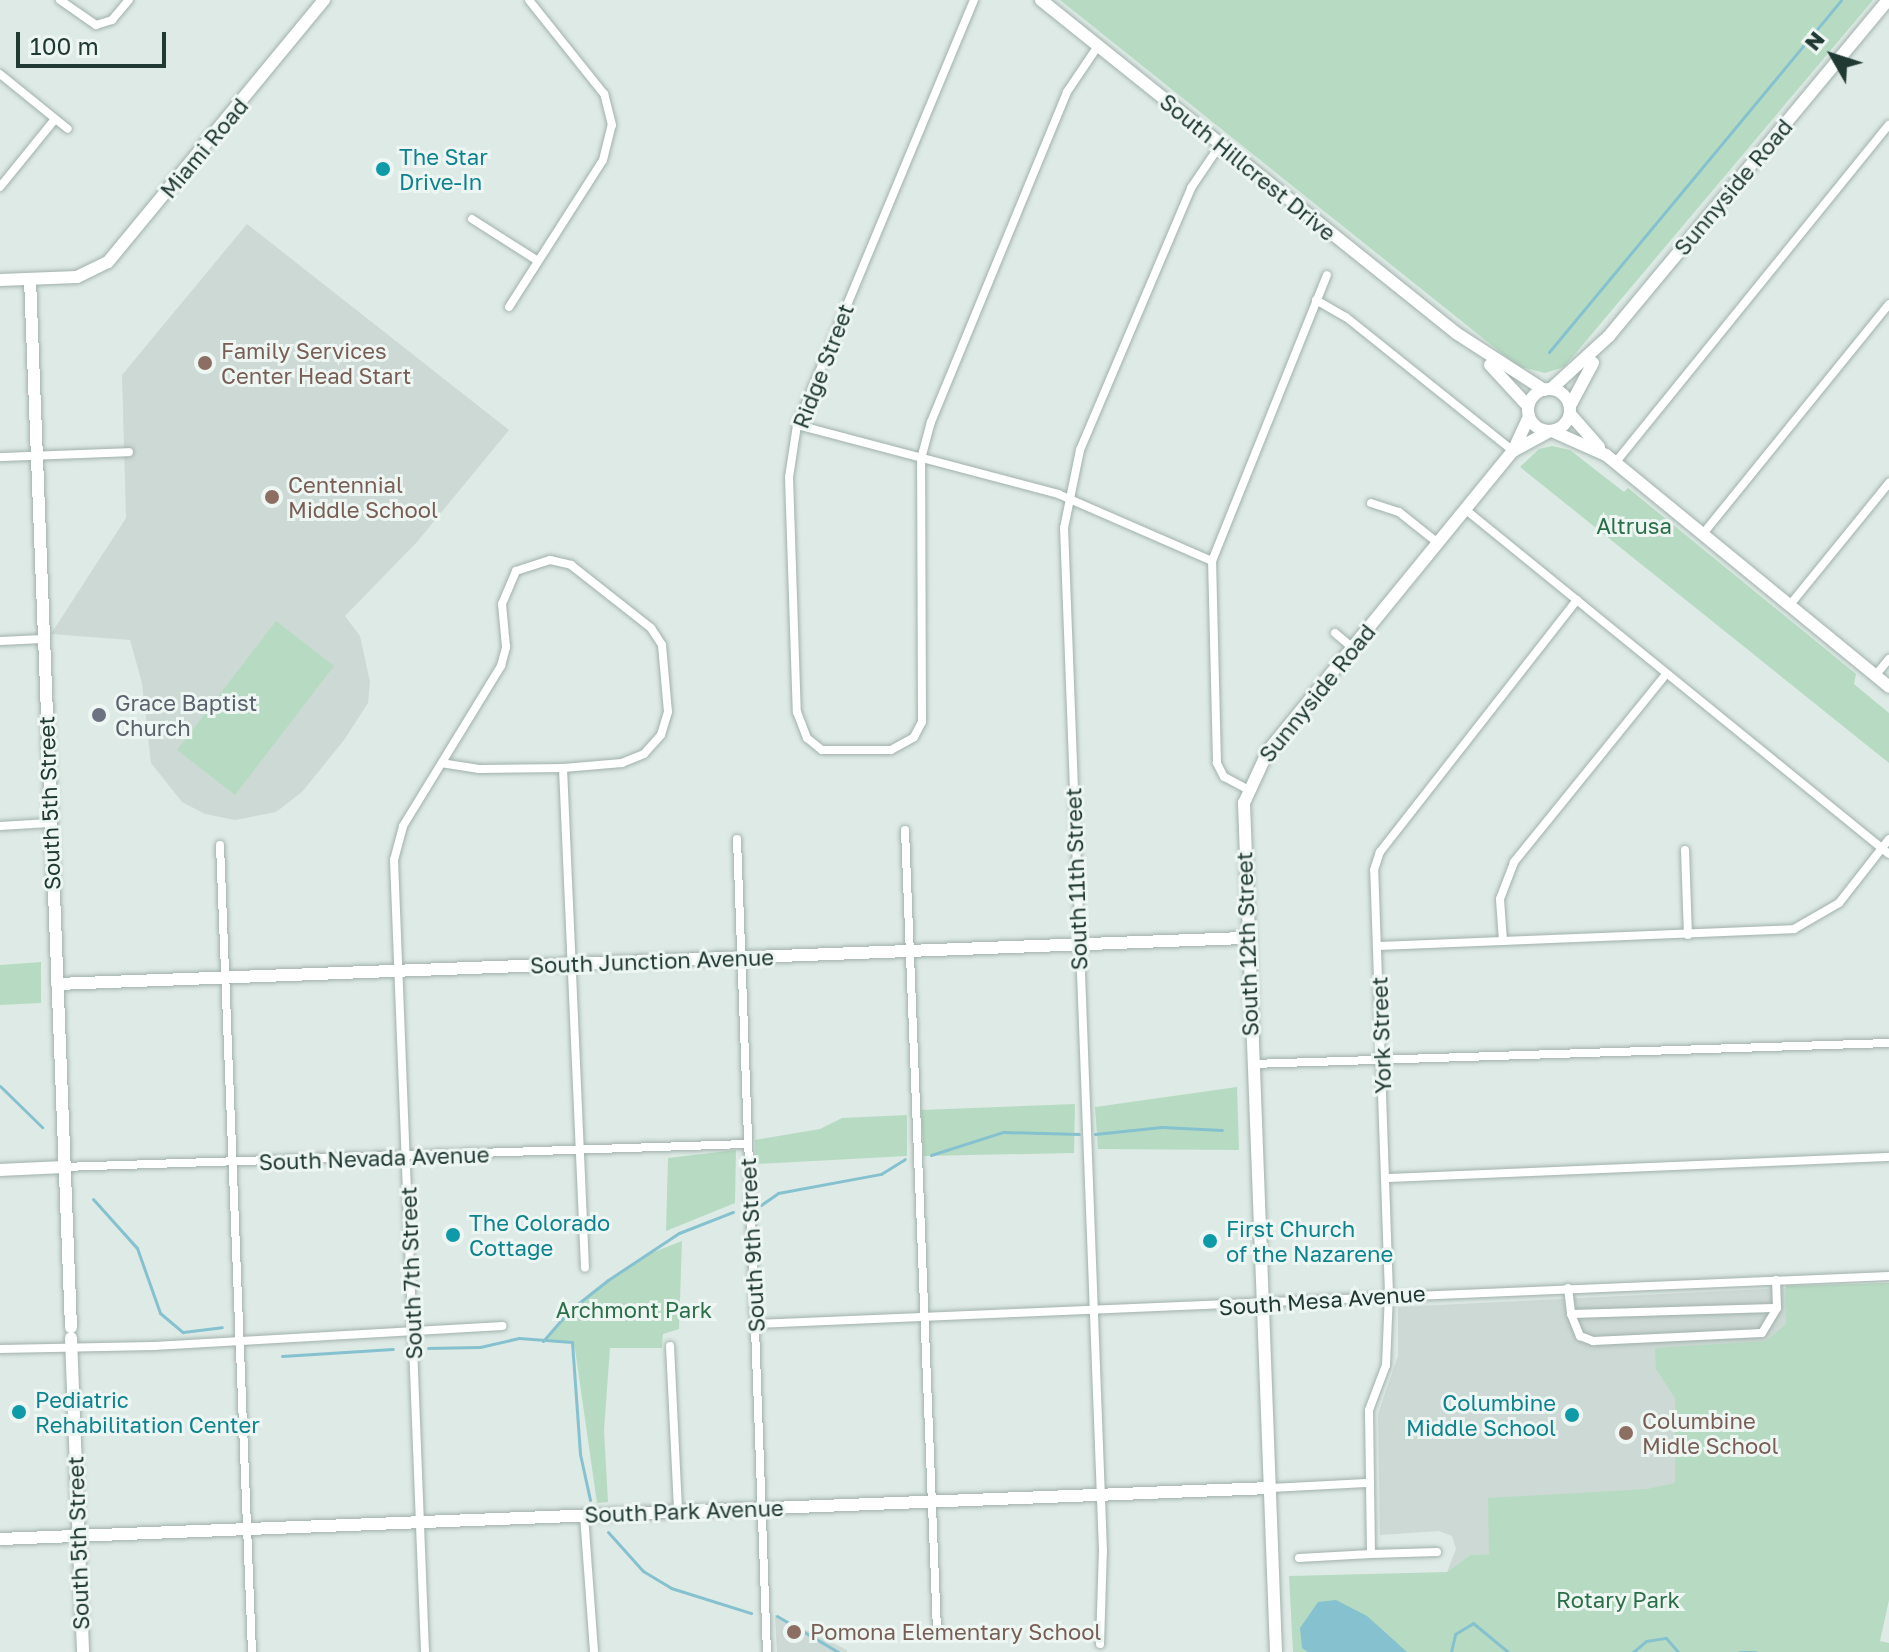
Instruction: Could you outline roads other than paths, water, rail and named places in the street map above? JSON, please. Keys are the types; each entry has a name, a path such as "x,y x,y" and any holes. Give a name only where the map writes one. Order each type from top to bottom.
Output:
{"street":[{"path":"60,0 96,25 112,20 129,0"},
{"name":"Miami Road","path":"30,279 86,275 113,257 324,0"},
{"path":"509,307 603,160 612,125 604,94 529,0"},
{"name":"Ridge Street","path":"921,459 925,706 922,722 905,744 866,754 822,750 807,738 797,712 789,477 797,425 974,0"},
{"name":"South Hillcrest Drive","path":"1041,0 1456,333"},
{"name":"Sunnyside Road","path":"1548,390 1609,336 1888,0"},
{"path":"921,459 931,422 1067,92 1098,46"},
{"path":"0,74 68,129"},
{"path":"0,187 55,119"},
{"path":"1610,459 1889,125"},
{"name":"South 11th Street","path":"1100,1644 1094,1311 1064,556 1068,499 1080,450 1191,188 1220,145"},
{"path":"472,219 538,261"},
{"path":"1247,789 1224,777 1217,763 1212,561 1327,275"},
{"path":"0,280 30,279"},
{"name":"South 5th Street","path":"30,279 83,1652"},
{"path":"1316,300 1346,317 1513,451"},
{"path":"1702,535 1889,304"},
{"path":"1456,333 1529,411 1535,426 1610,459"},
{"path":"1456,333 1548,390 1562,393 1570,410 1610,459 1889,687"},
{"name":"Sunnyside Road","path":"1570,410 1609,336"},
{"path":"1529,411 1548,390"},
{"path":"1551,431 1570,410"},
{"name":"Sunnyside Road","path":"1247,789 1268,751 1513,451 1529,411"},
{"path":"797,425 1068,499 1212,561"},
{"name":"Sunnyside Road","path":"1513,451 1551,431"},
{"path":"0,457 129,452"},
{"path":"1789,606 1889,483"},
{"path":"1371,503 1399,512 1438,543"},
{"path":"1466,510 1885,851"},
{"name":"South 7th Street","path":"425,1652 394,860 403,826 501,666 506,587 516,571 550,560 571,565 651,628 667,657 668,712 661,735 644,754 622,763 563,768"},
{"name":"York Street","path":"1371,1554 1367,1483 1369,1410 1386,1365 1389,1294 1374,870 1385,842 1577,600"},
{"path":"1335,633 1353,648"},
{"path":"0,641 43,639"},
{"path":"1875,676 1889,659"},
{"path":"1503,941 1500,899 1514,862 1666,674"},
{"path":"442,763 479,769 563,768 577,1149 585,1268"},
{"name":"South 12th Street","path":"1247,789 1242,822 1276,1652"},
{"path":"0,826 49,823"},
{"path":"905,830 937,1630"},
{"name":"South 9th Street","path":"737,839 738,957 756,1324 767,1652"},
{"path":"1377,946 1794,929 1817,920 1839,903 1885,851 1889,839"},
{"path":"220,845 252,1652"},
{"path":"1685,850 1688,935"},
{"name":"South Junction Avenue","path":"57,984 1246,938"},
{"path":"1252,1064 1889,1043"},
{"name":"South Nevada Avenue","path":"0,1170 747,1144"},
{"path":"1387,1178 1889,1157"},
{"name":"South Mesa Avenue","path":"756,1324 924,1315 1094,1311 1389,1294 1889,1276"},
{"path":"1568,1288 1571,1314 1580,1336 1593,1341 1762,1333 1777,1308 1776,1280"},
{"path":"1571,1314 1777,1308"},
{"path":"0,1349 71,1338 240,1341 502,1326"},
{"path":"670,1346 678,1512"},
{"name":"South Park Avenue","path":"0,1539 1367,1483"},
{"path":"584,1515 594,1652"},
{"path":"1299,1558 1437,1552"}],"water":[{"path":"1336,1600 1367,1616 1407,1652 1308,1652 1302,1648 1300,1628 1318,1602"}],"waterway":[{"path":"1549,352 1841,0"},
{"path":"0,1086 42,1127"},
{"path":"1095,1134 1162,1127 1222,1130"},
{"path":"931,1155 1003,1132 1079,1134"},
{"path":"761,1205 778,1193 881,1174 905,1159"},
{"path":"93,1199 137,1248 160,1313 183,1332 222,1327"},
{"path":"543,1341 570,1310 608,1280 679,1233 733,1212"},
{"path":"428,1348 480,1347 519,1338 572,1342 580,1454 590,1500"},
{"path":"282,1356 393,1349"},
{"path":"608,1532 643,1571 671,1588 751,1613"},
{"path":"777,1616 838,1652"},
{"path":"1451,1652 1455,1634 1473,1623 1508,1652"},
{"path":"1633,1652 1646,1641 1666,1638 1678,1652"},
{"path":"1740,1652 1755,1652"}],"place":[{"name":"The Star Drive-In","path":"383,169"},
{"name":"Family Services Center Head Start","path":"205,363"},
{"name":"Centennial Middle School","path":"272,497"},
{"name":"Grace Baptist Church","path":"99,715"},
{"name":"The Colorado Cottage","path":"453,1235"},
{"name":"First Church of the Nazarene","path":"1210,1241"},
{"name":"Pediatric Rehabilitation Center","path":"19,1412"},
{"name":"Columbine Middle School","path":"1572,1415"},
{"name":"Columbine Midle School","path":"1626,1433"},
{"name":"Pomona Elementary School","path":"794,1632"}],"park label":[{"name":"Altrusa","path":"1634,526"},
{"name":"Archmont Park","path":"634,1310"},
{"name":"Rotary Park","path":"1618,1600"}]}
